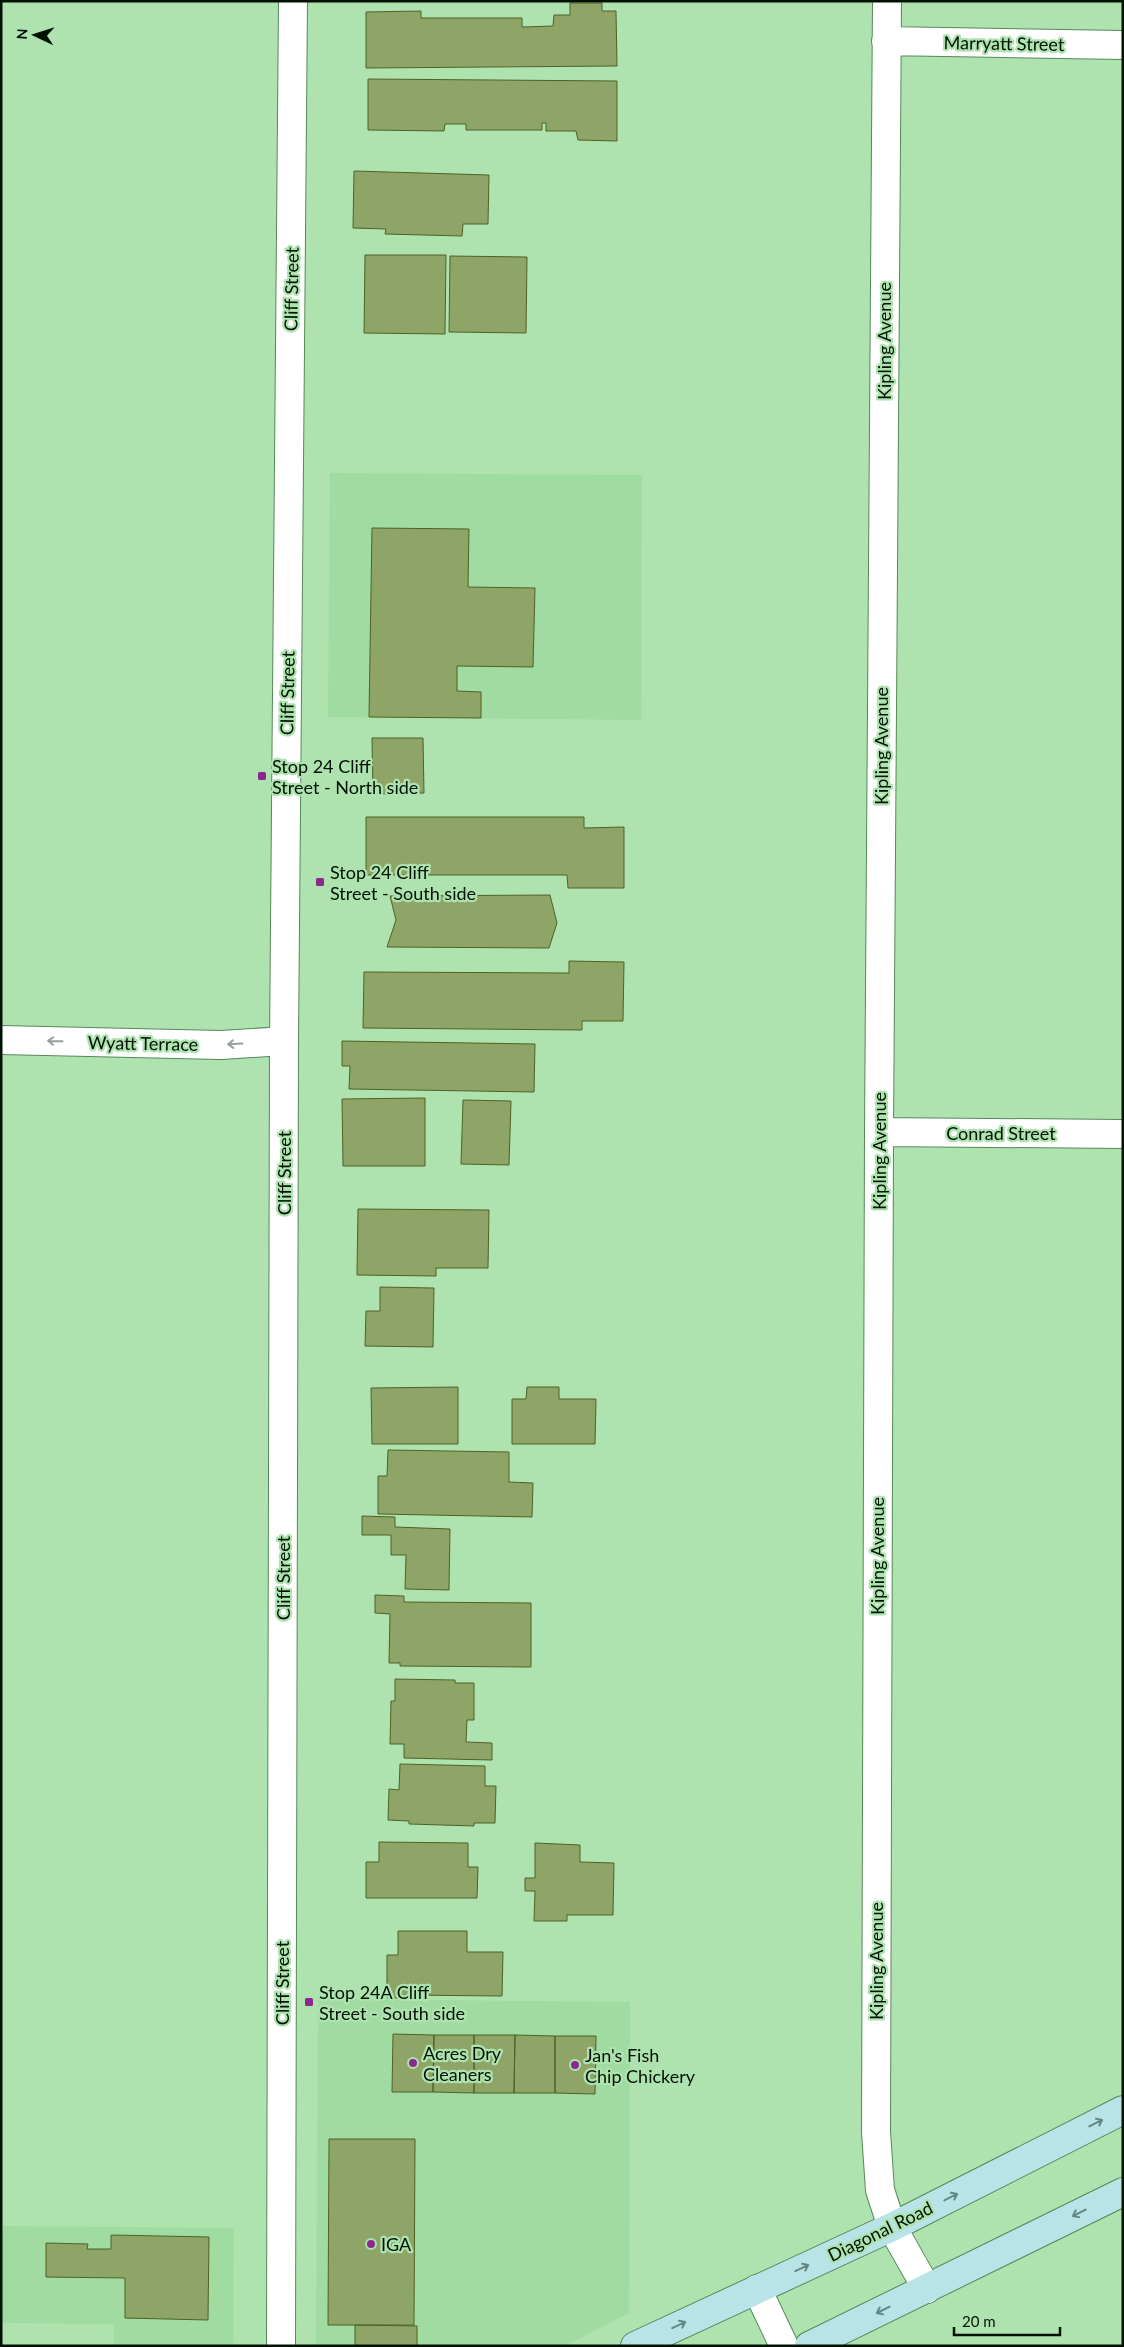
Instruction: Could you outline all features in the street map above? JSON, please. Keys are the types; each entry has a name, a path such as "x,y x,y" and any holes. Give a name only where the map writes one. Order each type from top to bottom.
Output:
{"main road":[{"name":"Diagonal Road","path":"635,2346 892,2227 1123,2110"},
{"path":"810,2346 1123,2192"}],"street":[{"name":"Cliff Street","path":"281,2346 284,1041 293,1"},
{"name":"Kipling Avenue","path":"887,1 879,1132 876,2132 880,2190 892,2227 927,2289"},
{"name":"Marryatt Street","path":"886,41 1123,44"},
{"name":"Wyatt Terrace","path":"1,1040 221,1045 284,1041"},
{"name":"Conrad Street","path":"879,1132 1123,1134"},
{"path":"757,2289 784,2346"}],"shaded area":[{"path":"330,473 642,475 641,720 328,717"},
{"path":"318,1999 630,2002 629,2313 565,2346 316,2346"},
{"path":"1,2226 234,2228 233,2346 114,2346 114,2324 1,2323"}],"building":[{"path":"570,3 602,3 602,11 616,11 617,66 366,68 366,12 421,11 421,18 522,18 522,27 553,26 554,15 570,15"},
{"path":"368,79 617,81 617,141 578,140 576,131 546,131 546,123 542,123 542,130 466,130 466,124 445,124 444,131 368,130"},
{"path":"354,171 489,175 488,224 463,224 462,236 385,234 386,229 353,228"},
{"path":"365,255 446,255 445,334 364,333"},
{"path":"450,256 527,257 526,333 449,332"},
{"path":"372,528 469,529 468,587 535,588 533,667 457,666 457,691 481,692 481,718 369,717"},
{"path":"372,738 423,738 424,793 373,794"},
{"path":"366,817 584,817 584,828 624,827 624,888 568,888 567,875 366,875"},
{"path":"550,895 557,923 549,948 387,947 396,920 390,896"},
{"path":"569,961 624,962 623,1021 582,1021 582,1030 363,1028 364,972 569,973"},
{"path":"342,1041 535,1044 534,1092 349,1089 350,1066 342,1066"},
{"path":"425,1098 425,1166 343,1166 342,1099"},
{"path":"463,1100 511,1101 509,1165 461,1164"},
{"path":"358,1209 489,1210 488,1268 436,1268 436,1276 357,1275"},
{"path":"380,1287 434,1288 433,1347 365,1346 366,1311 380,1311"},
{"path":"458,1387 458,1444 372,1444 371,1388"},
{"path":"527,1387 559,1387 559,1399 596,1399 595,1444 512,1444 512,1399 526,1399"},
{"path":"388,1450 509,1452 509,1482 533,1483 532,1517 378,1514 378,1476 387,1476"},
{"path":"362,1516 395,1517 395,1527 450,1529 449,1590 405,1589 406,1555 391,1555 391,1535 362,1535"},
{"path":"375,1595 404,1596 404,1602 531,1603 531,1667 400,1666 400,1663 389,1663 390,1614 375,1613"},
{"path":"395,1679 455,1680 455,1683 474,1683 474,1720 467,1720 466,1742 492,1743 492,1760 404,1758 404,1744 390,1744 391,1701 395,1701"},
{"path":"400,1764 485,1766 485,1786 496,1786 495,1823 474,1823 474,1826 409,1824 409,1821 388,1820 389,1789 399,1790"},
{"path":"379,1842 468,1843 468,1867 478,1867 477,1898 366,1898 366,1862 379,1862"},
{"path":"535,1843 580,1845 580,1862 614,1863 613,1915 567,1915 567,1921 534,1921 535,1891 525,1891 525,1878 535,1878"},
{"path":"398,1931 467,1931 467,1952 503,1952 502,1996 404,1995 404,1998 387,1998 387,1955 398,1955"},
{"name":"Acres Dry Cleaners","path":"393,2034 434,2035 433,2092 392,2092"},
{"path":"434,2035 474,2035 474,2093 433,2092"},
{"path":"474,2035 515,2035 514,2093 474,2093"},
{"path":"515,2035 555,2036 555,2093 514,2093"},
{"name":"Jan's Fish Chip Chickery","path":"555,2036 596,2036 595,2094 555,2093"},
{"name":"IGA","path":"329,2139 415,2139 414,2325 328,2325"},
{"path":"111,2235 209,2237 208,2320 125,2318 125,2278 46,2277 46,2243 88,2244 87,2249 111,2249"},
{"path":"355,2325 417,2326 417,2346 355,2346"}],"place":[{"name":"Stop 24 Cliff Street - North side","path":"262,776"},
{"name":"Stop 24 Cliff Street - South side","path":"320,882"},
{"name":"Stop 24A Cliff Street - South side","path":"309,2002"},
{"name":"Acres Dry Cleaners","path":"413,2063"},
{"name":"Jan's Fish Chip Chickery","path":"575,2065"},
{"name":"IGA","path":"371,2244"}]}
